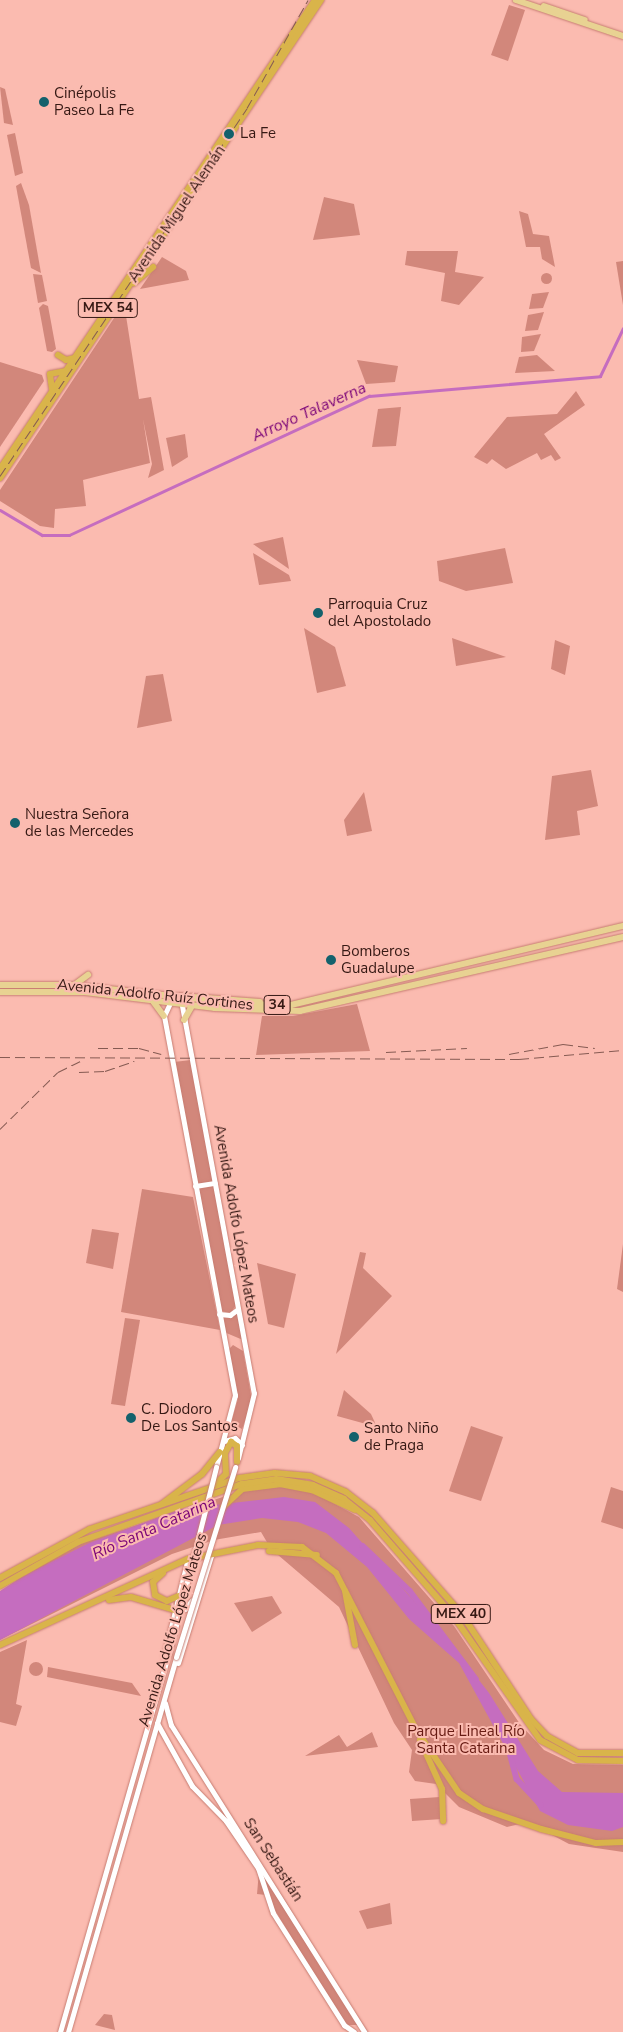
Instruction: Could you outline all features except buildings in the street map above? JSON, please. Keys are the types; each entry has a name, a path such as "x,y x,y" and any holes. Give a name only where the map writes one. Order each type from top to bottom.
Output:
{"highway":[{"name":"Avenida Miguel Alemán","path":"0,478 126,291 315,0"},
{"name":"Avenida Miguel Alemán","path":"0,469 175,206 321,0"},
{"path":"165,211 175,206"},
{"path":"126,291 153,267"},
{"path":"58,355 66,360 75,357"},
{"path":"52,389 50,374 65,371"},
{"path":"208,1489 225,1476 225,1453 231,1442 237,1446 236,1464"},
{"path":"162,1505 202,1474 220,1452"},
{"name":"MEX 40","path":"0,1578 62,1542 251,1475 287,1473 321,1480 346,1492 373,1513 460,1613 531,1719 547,1736 578,1753 623,1753"},
{"name":"MEX 40","path":"0,1586 78,1542 248,1482 301,1482 337,1495 361,1512 454,1617 540,1740 578,1760 623,1761"},
{"path":"223,1508 239,1490 264,1484 298,1486 361,1512"},
{"path":"42,1628 174,1565 214,1552 286,1544 318,1555 344,1587 417,1731 442,1789 443,1821"},
{"path":"269,1551 318,1555"},
{"path":"174,1565 156,1579 152,1590 163,1601 178,1596"},
{"path":"344,1587 356,1645"},
{"path":"0,1645 122,1596 175,1610"},
{"path":"417,1731 446,1779 472,1803 575,1839 621,1842"}],"main road":[{"path":"516,0 623,34"},
{"path":"526,0 623,34"},
{"name":"Avenida Adolfo Ruíz Cortines","path":"0,985 73,985 180,998 291,1005 369,988 623,926"},
{"name":"Avenida Adolfo Ruíz Cortines","path":"180,998 192,1006 275,1012 316,1009 623,937"},
{"path":"73,985 88,975"},
{"name":"Avenida Adolfo Ruíz Cortines","path":"180,998 210,997 275,1002 369,988"},
{"name":"Avenida Adolfo Ruíz Cortines","path":"0,992 85,992 170,1003"},
{"path":"152,1001 164,1016 170,1003 180,998"},
{"name":"Avenida Adolfo López Mateos","path":"68,2032 156,1723 223,1508 254,1400 180,998"},
{"path":"184,1020 192,1006"},
{"name":"Avenida Adolfo López Mateos","path":"60,2032 159,1690 236,1395 219,1314 164,1016"},
{"path":"195,1186 215,1183"},
{"path":"219,1314 230,1315 238,1309"},
{"path":"224,1441 235,1438 242,1445"},
{"path":"175,1610 190,1605 209,1554"},
{"path":"168,1689 196,1612 209,1554"},
{"path":"162,1677 178,1596 187,1562"},
{"path":"175,1610 196,1612"},
{"path":"159,1690 165,1699"},
{"path":"156,1723 159,1690"},
{"name":"San Sebastián","path":"165,1699 171,1725 364,2032"},
{"name":"San Sebastián","path":"156,1723 192,1786 226,1820 258,1868 271,1908 344,2025 354,2032"},
{"path":"153,1738 165,1738"}],"green space":[{"path":"509,5 525,10 508,61 491,55"},
{"path":"0,87 5,89 13,125 4,123"},
{"path":"15,133 23,173 15,176 7,135"},
{"path":"21,183 29,205 41,273 31,268 16,186"},
{"path":"324,197 354,204 360,235 313,240"},
{"path":"519,211 528,214 533,234 549,236 555,267 542,259 540,247 526,247"},
{"path":"407,251 458,251 455,272 484,277 459,305 441,301 445,273 405,265"},
{"path":"162,257 186,271 189,280 140,289"},
{"path":"623,261 623,305 616,262"},
{"path":"544,273 548,273 551,278 550,282 544,283 541,280 541,276"},
{"path":"33,274 42,275 47,301 38,303"},
{"path":"549,292 543,308 529,309 532,294"},
{"path":"124,303 139,399 151,397 164,470 148,478 152,464 143,419 150,463 83,480 86,506 55,509 54,528 40,526 0,501 0,490"},
{"path":"43,304 48,306 56,349 52,352 47,351 39,308"},
{"path":"544,312 538,330 525,331 528,315"},
{"path":"541,334 534,351 521,352 522,337"},
{"path":"537,355 555,371 515,373 519,357"},
{"path":"357,360 398,366 395,382 366,384"},
{"path":"0,362 42,375 44,381 0,447"},
{"path":"576,391 585,405 544,434 561,458 555,461 551,455 541,460 537,453 506,469 492,459 487,464 474,457 507,417 557,414"},
{"path":"401,407 396,446 372,447 378,409"},
{"path":"185,434 188,457 172,467 166,438"},
{"path":"283,537 289,569 253,544"},
{"path":"505,548 513,583 466,591 439,581 437,561"},
{"path":"253,553 289,575 291,581 259,585"},
{"path":"304,628 335,647 346,686 317,693"},
{"path":"452,638 506,657 456,666"},
{"path":"555,640 570,646 565,675 551,669"},
{"path":"163,674 172,721 137,728 146,676"},
{"path":"591,770 598,806 577,811 580,835 545,840 552,776"},
{"path":"364,792 372,831 347,836 344,820"},
{"path":"357,1004 370,1051 256,1055 262,1016 293,1016"},
{"path":"191,1060 213,1182 197,1184 174,1062"},
{"path":"214,1186 236,1305 230,1314 220,1310 197,1189"},
{"path":"142,1189 193,1197 220,1330 121,1312"},
{"path":"92,1229 119,1233 113,1269 86,1263"},
{"path":"623,1244 623,1292 617,1289"},
{"path":"360,1252 366,1253 363,1268 392,1296 336,1354"},
{"path":"257,1263 296,1274 284,1328 268,1324"},
{"path":"238,1314 243,1340 224,1332 221,1316"},
{"path":"125,1318 140,1320 125,1406 111,1404"},
{"path":"233,1345 243,1351 252,1401 242,1429 231,1423 238,1399 228,1350"},
{"path":"344,1390 371,1414 377,1427 337,1416"},
{"path":"471,1426 503,1437 481,1501 449,1491"},
{"name":"Parque Lineal Río Santa Catarina","path":"269,1486 309,1490 359,1517 454,1626 520,1724 544,1750 573,1764 623,1765 623,1852 569,1844 528,1822 507,1827 459,1807 436,1784 415,1781 409,1772 412,1750 394,1723 339,1607 271,1549 261,1532 214,1540 172,1554 0,1640 0,1592 46,1562 83,1543 244,1490"},
{"path":"611,1487 623,1491 623,1529 601,1522"},
{"path":"272,1596 282,1613 252,1632 234,1603"},
{"path":"27,1640 16,1704 22,1706 16,1726 0,1722 0,1652"},
{"path":"36,1662 41,1664 43,1669 41,1674 36,1676 31,1674 29,1669 31,1664"},
{"path":"48,1667 132,1683 141,1696 47,1677"},
{"path":"372,1732 378,1747 305,1756 339,1735 347,1747"},
{"path":"440,1797 442,1819 412,1821 410,1799"},
{"path":"259,1871 284,1899 361,2025 344,2025 266,1895 257,1894"},
{"path":"390,1903 392,1924 367,1929 359,1911"},
{"path":"104,2014 112,2015 115,2030 95,2025"}],"water":[{"name":"Río Santa Catarina","path":"284,1497 315,1502 349,1528 443,1634 489,1693 538,1771 562,1792 623,1793 623,1827 612,1831 568,1825 540,1811 459,1663 409,1619 367,1567 326,1533 298,1522 262,1518 218,1525 0,1640 0,1591 23,1576 89,1543 180,1509"}],"waterway":[{"name":"Arroyo Talaverna","path":"0,510 42,535 69,535 369,396 600,376 623,328"},
{"name":"Río Santa Catarina","path":"363,1546 410,1591 476,1679"},
{"name":"Río Santa Catarina","path":"510,1753 517,1779 541,1805"}],"railway":[{"path":"0,476 247,108 308,0"},
{"path":"509,1054 563,1044 595,1048"},
{"path":"98,1048 139,1048 161,1054"},
{"path":"386,1052 467,1048"},
{"path":"0,1057 519,1059 623,1050"},
{"path":"0,1129 58,1072 81,1061"},
{"path":"79,1072 105,1071 134,1061"}],"place":[{"name":"Cinépolis Paseo La Fe","path":"44,102"},
{"name":"La Fe","path":"229,134"},
{"name":"Parroquia Cruz del Apostolado","path":"318,613"},
{"name":"Nuestra Señora de las Mercedes","path":"15,823"},
{"name":"Bomberos Guadalupe","path":"331,960"},
{"name":"C. Diodoro De Los Santos","path":"131,1418"},
{"name":"Santo Niño de Praga","path":"354,1437"}]}
